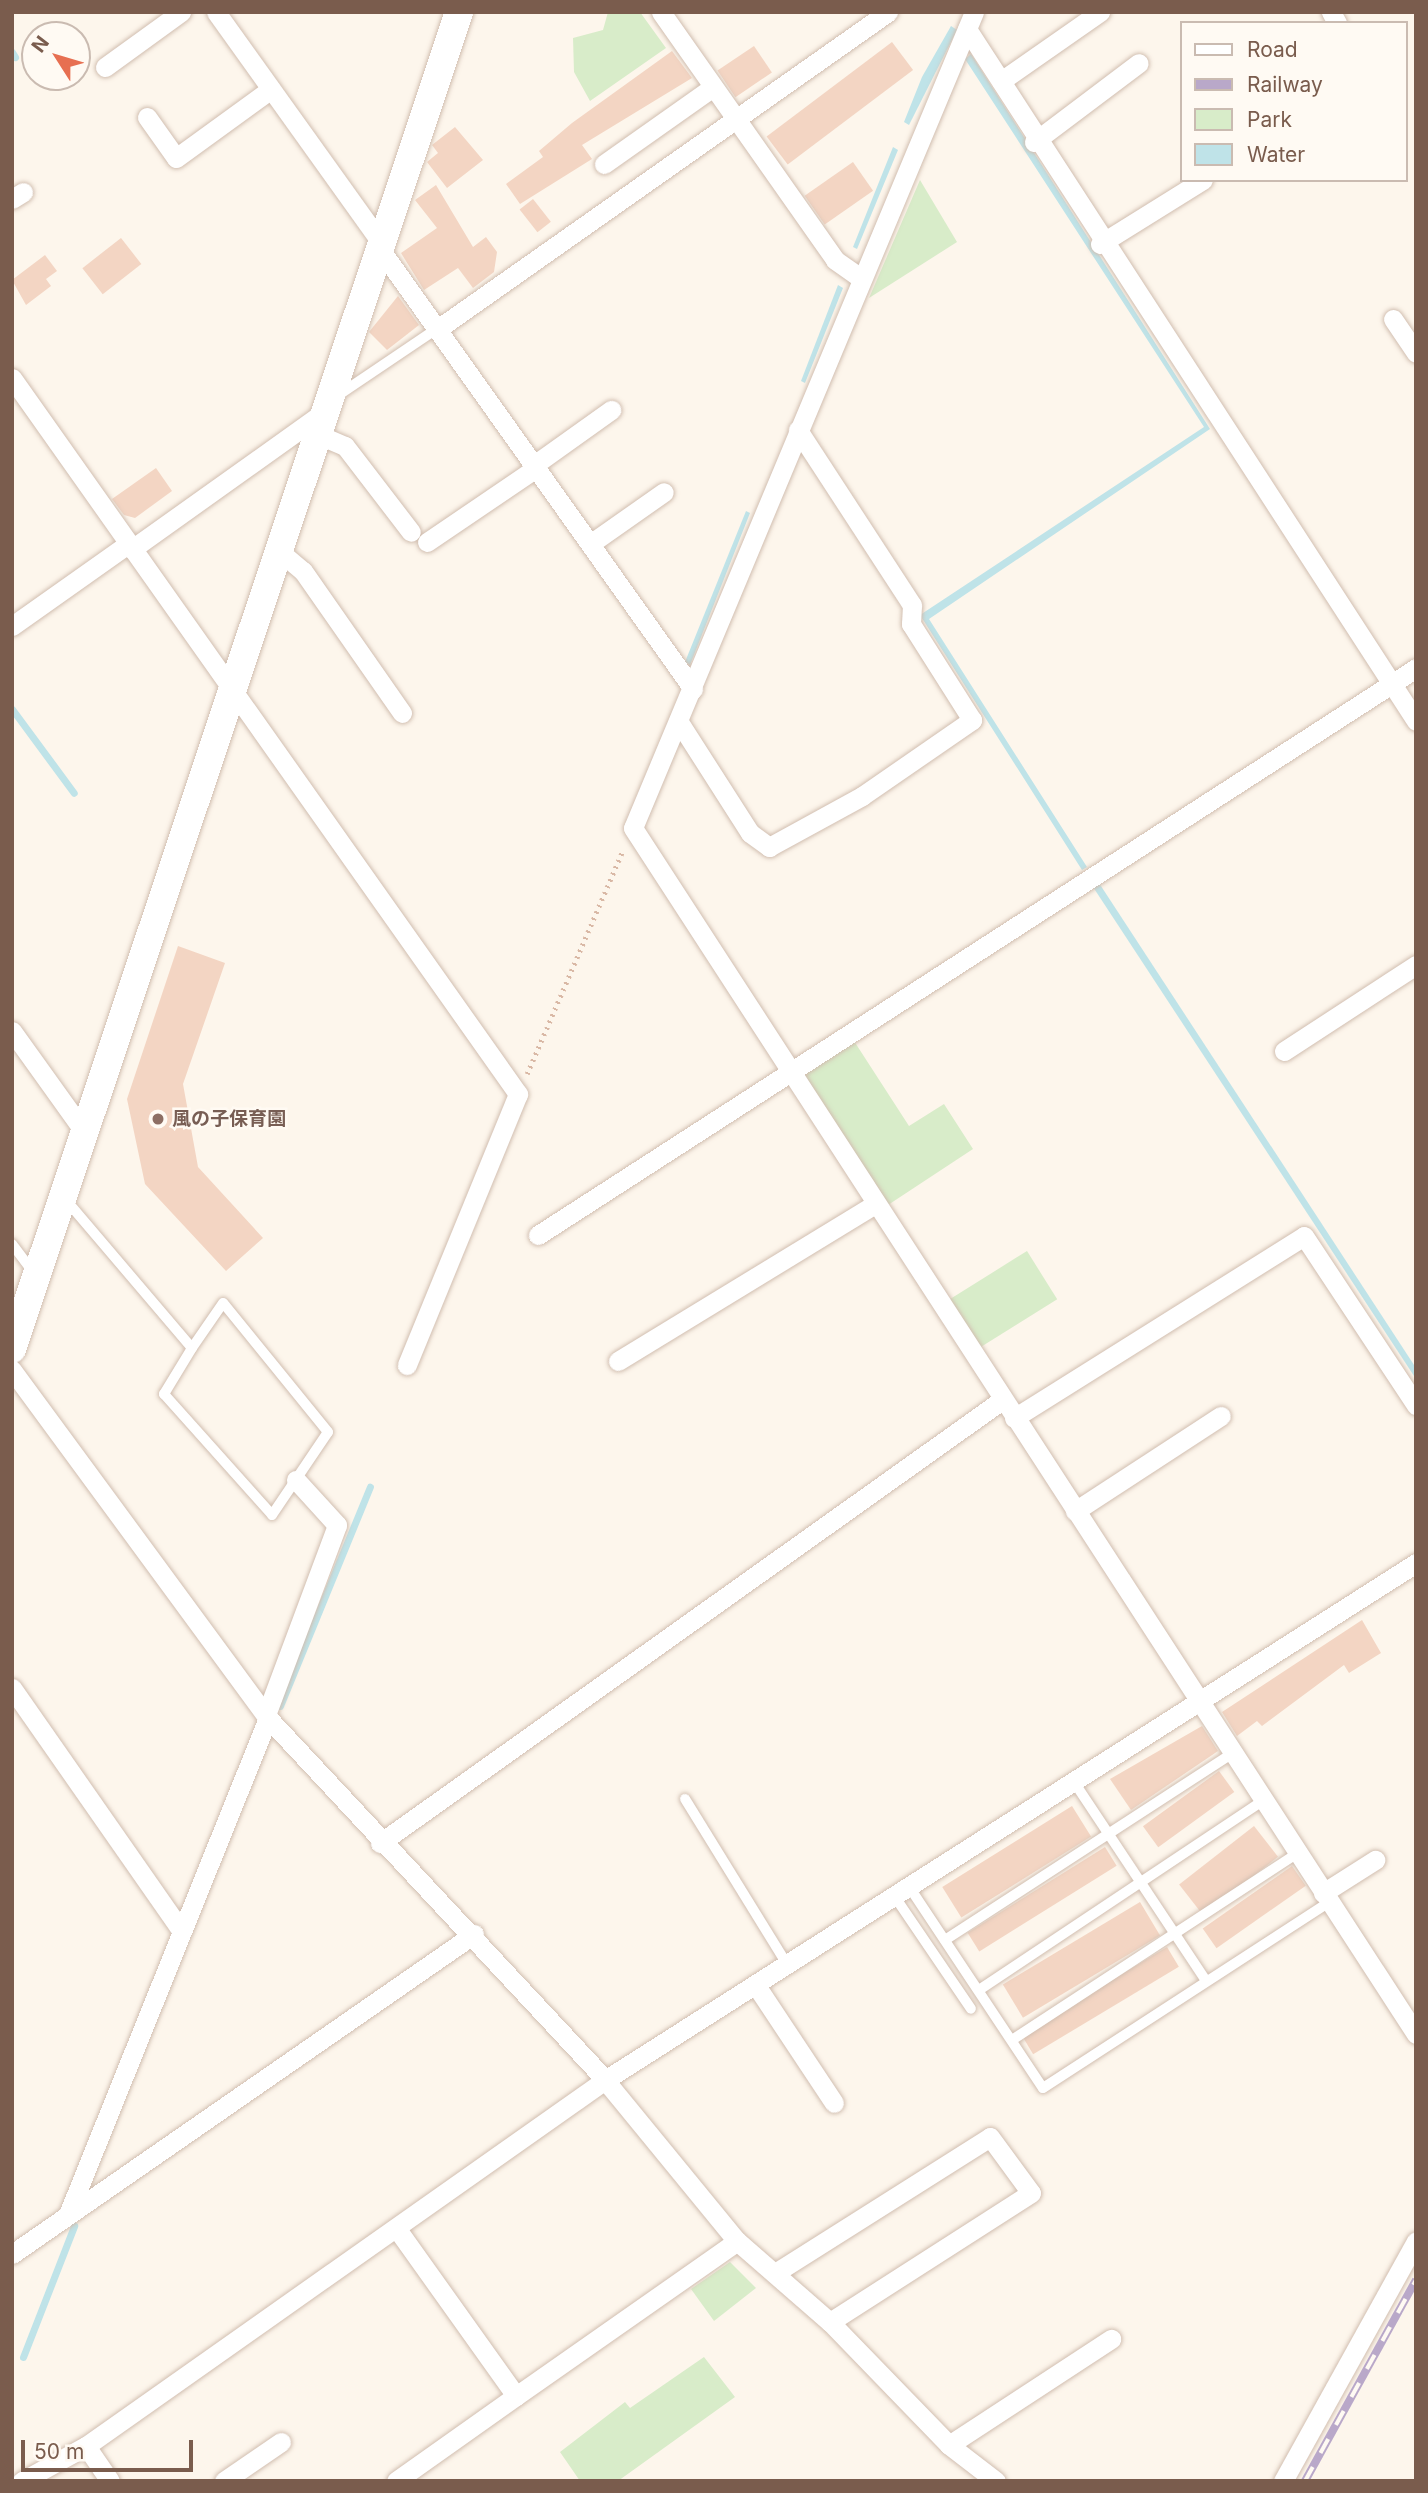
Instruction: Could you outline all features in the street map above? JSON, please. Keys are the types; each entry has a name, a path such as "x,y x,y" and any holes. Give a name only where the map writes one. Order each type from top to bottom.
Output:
{"street":[{"path":"105,67 181,12"},
{"path":"216,12 694,689"},
{"path":"12,1349 231,690 330,404 458,12"},
{"path":"661,12 835,260 861,278"},
{"path":"439,328 888,12"},
{"path":"1001,80 1100,12"},
{"path":"970,21 1034,142 1388,685 1416,721"},
{"path":"970,21 798,430 694,689 633,828 787,1073 1074,1510 1197,1704 1416,2034"},
{"path":"1034,142 1139,64"},
{"path":"604,164 713,87"},
{"path":"147,117 176,158 271,89"},
{"path":"1100,244 1200,182"},
{"path":"1393,319 1416,353"},
{"path":"12,378 518,1094 407,1365"},
{"path":"12,625 130,547 330,404"},
{"path":"319,435 345,446 419,537 535,466 611,410"},
{"path":"679,722 750,833 769,847 862,796 972,720 911,624 912,605 798,430"},
{"path":"590,544 664,492"},
{"path":"279,551 303,571 402,713"},
{"path":"538,1235 1416,668"},
{"path":"1284,1051 1416,965"},
{"path":"12,1031 85,1133"},
{"path":"618,1362 873,1205"},
{"path":"1014,1418 1304,1236 1416,1405"},
{"path":"12,1370 267,1716 380,1843 474,1934 605,2081 737,2241 830,2322 949,2445 996,2481"},
{"path":"380,1843 1002,1400"},
{"path":"1074,1510 1221,1416"},
{"path":"69,2212 267,1716 337,1524 296,1480"},
{"path":"22,2481 86,2446 605,2081 1076,1785 1416,1563"},
{"path":"12,1688 180,1929"},
{"path":"1326,1898 1375,1860"},
{"path":"12,2254 474,1934"},
{"path":"757,1987 834,2102"},
{"path":"775,2273 990,2137 1031,2193 830,2322"},
{"path":"397,2229 516,2396"},
{"path":"396,2481 737,2241"},
{"path":"1283,2481 1416,2241"},
{"path":"949,2445 1111,2339"},
{"path":"224,2481 281,2442"},
{"path":"86,2446 110,2481"}],"lane":[{"path":"330,404 439,328"},
{"path":"64,1196 192,1348"},
{"path":"12,1244 36,1277"},
{"path":"223,1303 328,1432 272,1515 164,1394 192,1348 223,1303"},
{"path":"945,1940 1231,1754"},
{"path":"1076,1785 1206,1981"},
{"path":"685,1799 788,1967"},
{"path":"979,1990 1262,1801"},
{"path":"1012,2040 1297,1854"},
{"path":"902,1893 945,1940 1043,2088 1326,1898"},
{"path":"902,1893 971,2009"}],"path":[{"path":"518,1094 633,828"}],"green space":[{"path":"608,12 640,12 666,48 590,101 574,72 573,38 603,30"},
{"path":"920,180 957,242 869,298"},
{"path":"854,1041 909,1126 944,1104 973,1149 888,1205 803,1074"},
{"path":"1027,1251 1057,1299 979,1348 949,1300"},
{"path":"730,2262 756,2288 714,2321 691,2289"},
{"path":"704,2357 735,2397 618,2481 580,2481 560,2452 625,2402 630,2408"}],"water":[{"path":"951,26 957,30 909,125 904,122 922,77"},
{"path":"971,54 1210,429 929,619 1087,867 1082,870 920,615 1204,427 965,59"},
{"path":"893,147 898,150 857,249 853,247"},
{"path":"838,285 843,288 805,383 801,381"},
{"path":"746,511 750,513 690,665 685,662"},
{"path":"1099,883 1416,1368 1416,1379 1093,887"}],"building":[{"path":"892,42 913,70 788,164 767,136"},
{"path":"754,46 772,73 735,97 718,71"},
{"path":"672,51 692,78 582,145 592,159 520,204 506,184 543,157 539,151 572,123"},
{"path":"455,127 483,160 447,188 427,162 438,153 432,145"},
{"path":"853,162 873,191 825,225 805,196"},
{"path":"436,185 473,247 486,237 497,252 494,272 473,288 458,268 424,290 401,253 437,228 415,200"},
{"path":"533,199 551,222 537,232 520,209"},
{"path":"121,238 141,264 103,294 82,268"},
{"path":"45,255 57,271 46,279 51,286 26,305 12,280"},
{"path":"398,296 419,325 387,350 369,332"},
{"path":"156,468 172,491 135,518 124,515 112,499"},
{"path":"178,946 225,963 183,1084 198,1167 263,1238 226,1271 145,1184 127,1099"},
{"path":"1362,1620 1381,1653 1349,1673 1344,1665 1262,1726 1257,1721 1237,1736 1222,1712"},
{"path":"1202,1726 1218,1751 1131,1810 1110,1779"},
{"path":"1219,1771 1234,1792 1158,1847 1143,1826"},
{"path":"1072,1806 1091,1837 961,1918 942,1887"},
{"path":"1254,1826 1278,1857 1203,1915 1179,1884"},
{"path":"1105,1847 1117,1866 979,1952 968,1933"},
{"path":"1292,1866 1306,1886 1216,1948 1203,1929"},
{"path":"1140,1902 1160,1935 1023,2018 1003,1984"},
{"path":"1167,1947 1179,1967 1033,2054 1021,2035"}],"waterway":[{"path":"12,52 15,57"},
{"path":"12,709 74,793"},
{"path":"280,1706 370,1487"},
{"path":"23,2357 74,2226"}],"railway":[{"path":"1305,2481 1416,2280"}],"place":[{"name":"風の子保育園","path":"158,1119"}]}
